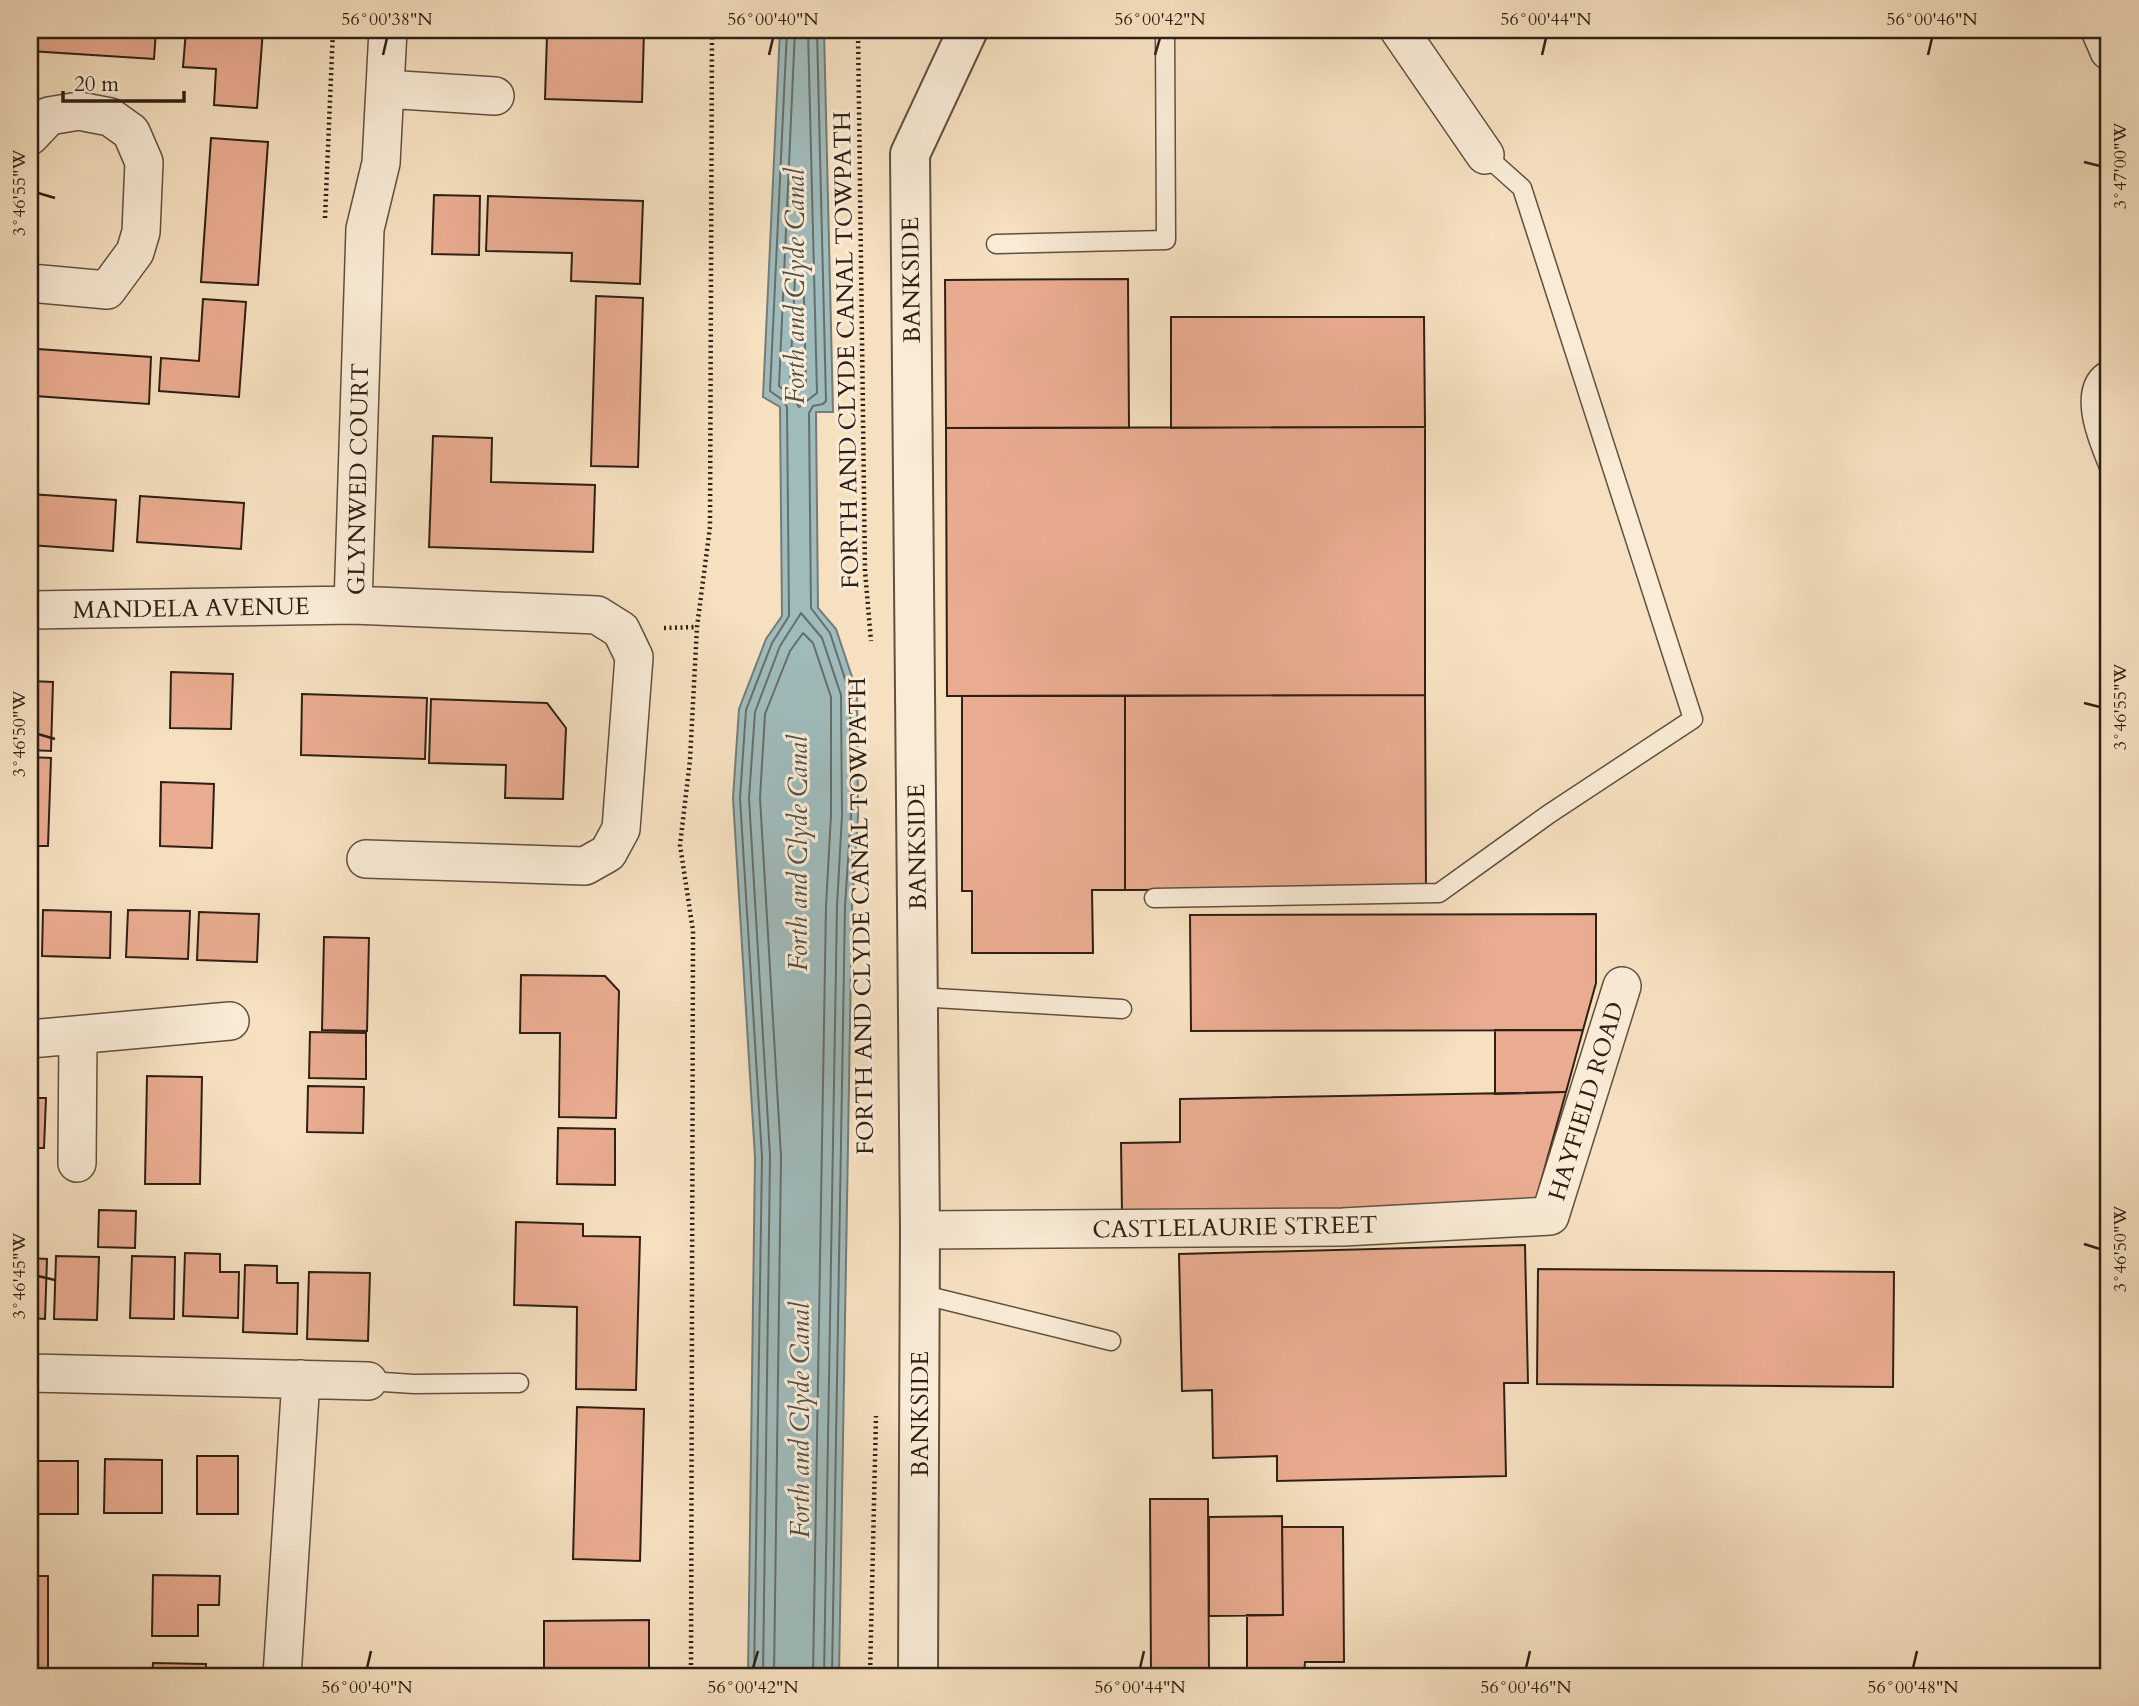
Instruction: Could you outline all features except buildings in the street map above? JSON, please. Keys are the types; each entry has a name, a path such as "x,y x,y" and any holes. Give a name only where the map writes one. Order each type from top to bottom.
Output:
{"street":[{"name":"GLYNWED COURT","path":"366,859 585,866 608,853 621,829 634,657 621,630 597,615 353,606 365,229 381,163 388,30"},
{"name":"BANKSIDE","path":"918,1676 920,1230 910,154 968,30"},
{"path":"1399,30 1485,155"},
{"path":"2099,30 2109,51"},
{"path":"385,89 495,96"},
{"path":"30,136 50,116 79,111 110,117 131,132 144,162 141,232 135,252 107,290 30,283"},
{"name":"MANDELA AVENUE","path":"30,610 353,606"},
{"name":"HAYFIELD ROAD","path":"1550,1216 1622,986"},
{"path":"30,1039 230,1021"},
{"path":"77,1163 78,1036"},
{"name":"CASTLELAURIE STREET","path":"920,1230 1343,1227 1550,1216"},
{"path":"30,1373 368,1381"},
{"path":"282,1676 300,1379"}],"lane":[{"path":"996,244 1166,240 1165,30"},
{"path":"1154,898 1439,892 1549,814 1693,719 1522,188 1485,155"},
{"path":"2109,369 2101,373 2091,395 2095,432 2109,467"},
{"path":"918,997 1122,1009"},
{"path":"920,1294 1111,1342"},
{"path":"368,1381 414,1384 519,1383"}],"path":[{"path":"691,1676 693,931 680,845 690,760 697,627 710,527 712,30"},
{"name":"FORTH AND CLYDE CANAL TOWPATH","path":"858,30 865,571 872,650"},
{"path":"870,1676 876,1413"}],"water":[{"name":"Forth and Clyde Canal","path":"780,30 824,30 833,412 816,412 818,608 836,629 857,692 858,816 852,906 839,1676 748,1676 755,1157 733,798 739,709 766,639 782,616 780,407 763,397"}]}
